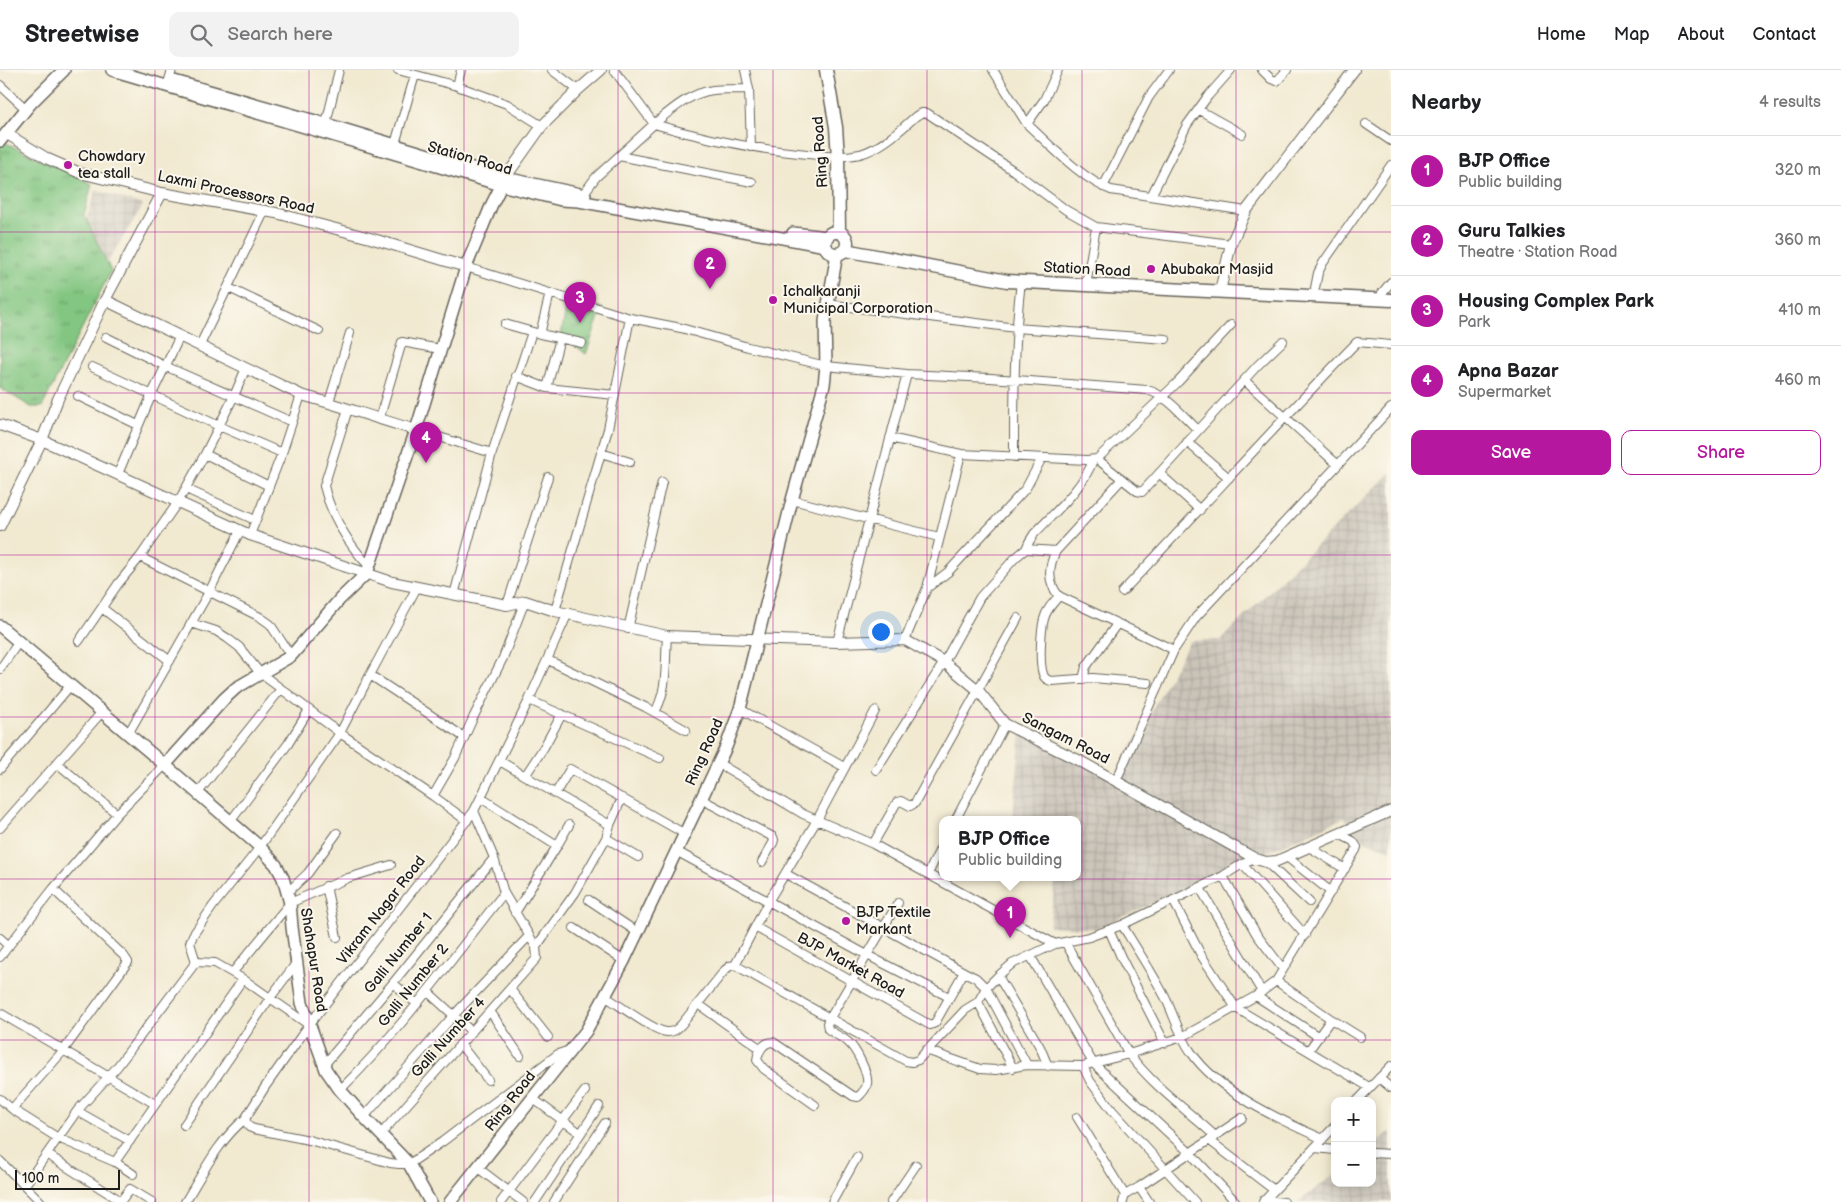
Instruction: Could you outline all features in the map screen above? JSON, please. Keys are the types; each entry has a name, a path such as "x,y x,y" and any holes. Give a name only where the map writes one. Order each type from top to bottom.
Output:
{"main road":[{"path":"3,137 26,109 64,70"},
{"name":"Station Road","path":"112,70 503,182 581,198 837,243 994,279 1021,282 1388,296"},
{"name":"Station Road","path":"137,70 171,75 396,144 503,182"},
{"name":"Ring Road","path":"450,1202 586,1031 606,997 685,834 718,763 740,709 792,500 824,385 826,366 825,321 837,243 838,157 836,128 826,70"},
{"path":"165,765 224,699 241,684 291,656 340,599 368,570 416,430 466,267 503,182"},
{"name":"Station Road","path":"837,243 863,246 1006,273 1221,289 1315,288 1388,296"},
{"name":"Shahapur Road","path":"0,626 260,847 276,865 289,897 302,1003 324,1065 340,1090 409,1164 430,1202"}],"street":[{"path":"326,124 339,70"},
{"path":"398,70 457,86 507,104 534,119 542,126"},
{"path":"457,86 461,70"},
{"path":"552,70 578,90"},
{"path":"503,182 542,126 601,70"},
{"path":"614,70 654,124 699,137 751,147 838,157 859,154 880,146 916,116 922,113 927,114 1020,176 1066,210 1096,227 1231,244"},
{"path":"745,70 749,89 751,147"},
{"path":"993,70 1027,124 1062,156 1102,187 1246,211"},
{"path":"1027,124 1044,100 1058,70"},
{"path":"1102,187 1149,97 1169,70"},
{"path":"1152,196 1187,125 1208,96 1231,70"},
{"path":"1262,70 1271,79 1277,81 1288,70"},
{"path":"1221,289 1231,244 1246,211 1354,70"},
{"path":"396,144 415,75"},
{"path":"0,85 26,109"},
{"path":"581,198 596,177 654,124 683,102 698,94 712,90 749,89"},
{"path":"1199,110 1242,134"},
{"path":"1366,124 1391,141"},
{"name":"Laxmi Processors Road","path":"3,137 48,160 80,173 162,192 265,210 370,238 466,267"},
{"path":"619,156 752,182"},
{"path":"1315,288 1318,273 1323,263 1391,165"},
{"path":"0,526 42,440 58,399 105,300 162,192"},
{"path":"200,345 265,210"},
{"path":"1087,279 1096,227"},
{"path":"466,267 630,318 681,328 748,348 826,366 907,374 1147,390 1155,392 1162,397 1198,430"},
{"path":"1014,457 1016,328 1021,282"},
{"path":"1388,296 1391,282"},
{"path":"229,288 319,331"},
{"path":"540,334 550,293"},
{"path":"105,300 301,395 492,453"},
{"path":"827,304 1016,328 1166,340"},
{"path":"555,611 601,453 615,395 630,318"},
{"path":"505,324 582,343"},
{"path":"876,770 944,662 980,597 1015,558 1026,549 1034,534 1082,482 1095,459 1162,397 1231,325"},
{"path":"454,595 492,453 532,332"},
{"path":"329,402 350,333"},
{"path":"118,474 138,424 180,336"},
{"path":"106,337 292,422"},
{"path":"547,388 560,338"},
{"path":"890,438 961,454 1095,459 1137,491 1142,492 1244,380 1284,341"},
{"path":"379,420 402,342 440,349"},
{"path":"1122,592 1200,510 1285,416 1357,342 1391,345"},
{"path":"92,367 282,453"},
{"path":"79,641 140,557 186,489 234,396 246,368"},
{"path":"837,642 907,374"},
{"path":"516,376 547,388 615,395"},
{"path":"1244,380 1338,465"},
{"path":"128,734 209,592 255,520 282,453 301,395"},
{"path":"78,396 138,424"},
{"path":"1116,781 1174,650 1196,617 1391,408"},
{"path":"348,409 324,486 327,498 348,539 368,570"},
{"path":"0,425 42,440 245,533 368,570 392,582 507,605 525,601 555,611 628,629 666,636 758,640 837,642 905,640 927,588 961,454"},
{"path":"1187,442 1229,478"},
{"path":"601,453 630,462"},
{"path":"205,454 269,486"},
{"path":"927,588 948,572 1016,500 1026,488 1042,458"},
{"path":"1160,473 1200,510"},
{"path":"507,605 548,477"},
{"path":"1122,478 1056,552 1050,564 1050,578 1053,590 1059,596 1174,650"},
{"path":"628,629 662,482"},
{"path":"186,489 255,520"},
{"path":"792,500 939,537"},
{"path":"1026,549 1056,552"},
{"path":"140,557 260,617 270,624 291,656"},
{"path":"196,962 190,943 193,935 213,906 260,847 340,733 417,587"},
{"path":"1059,596 1046,612 1044,620 1041,652 1042,672 1047,680 1093,678 1148,683"},
{"path":"433,796 455,758 503,658 525,601"},
{"path":"102,608 170,661"},
{"name":"Vikram Nagar Road","path":"185,1202 221,1142 245,1120 274,1074 309,1025 474,811 548,660 568,613"},
{"path":"873,844 897,802 901,801 910,806 915,803 1018,618"},
{"path":"192,623 216,631 227,638 239,647 260,673 340,733 467,821"},
{"path":"1083,679 1086,667 1117,624"},
{"path":"655,712 664,692 666,636"},
{"name":"Sangam Road","path":"905,640 944,662 978,690 1005,724 1080,761 1261,861"},
{"path":"0,669 18,643"},
{"path":"548,660 655,712 686,730"},
{"path":"370,675 464,737"},
{"path":"0,769 70,686"},
{"path":"197,794 281,689"},
{"path":"529,700 660,758"},
{"path":"740,709 844,767"},
{"path":"230,822 288,744 309,710"},
{"path":"606,997 664,1032 674,1031 725,970 735,965 768,902 817,820 875,711"},
{"path":"0,828 101,713"},
{"path":"525,776 562,714"},
{"path":"958,816 1005,724"},
{"path":"500,761 610,824"},
{"path":"57,763 117,814"},
{"path":"718,763 803,814 873,844 939,880"},
{"path":"0,957 53,889 117,814 165,765"},
{"path":"555,794 570,769 685,834"},
{"path":"481,798 557,846"},
{"path":"474,811 494,858 504,893 536,947 575,894 606,838 622,798"},
{"path":"701,799 773,837 773,843 762,862"},
{"path":"735,965 906,1061 912,1062 918,1060 965,1010 978,1002 986,988 1012,964 1031,957 1055,944 1089,937 1122,925 1200,888 1242,864 1287,856 1391,811"},
{"path":"515,913 569,825"},
{"path":"233,972 337,833"},
{"path":"926,1050 980,1069 996,1070 1027,1065 1083,1066 1182,1038 1236,1008 1276,981 1357,847 1353,841 1338,834"},
{"path":"606,838 638,857"},
{"path":"1309,847 1345,869"},
{"path":"676,851 867,955 949,997 964,972"},
{"path":"928,874 939,851"},
{"path":"1287,856 1331,892"},
{"name":"Galli Number 1","path":"324,1065 393,984 494,858"},
{"path":"1261,861 1309,902"},
{"path":"1242,864 1305,935"},
{"path":"289,897 391,865"},
{"path":"786,874 976,978 986,988 1027,1065"},
{"path":"1223,876 1257,935 1284,969"},
{"path":"941,881 1055,944"},
{"path":"326,886 337,937"},
{"path":"1200,888 1259,994 1319,1037"},
{"path":"12,1109 62,1051 128,962 124,956 53,889"},
{"name":"Galli Number 2","path":"340,1090 368,1062 417,1004 504,893"},
{"path":"589,900 637,932"},
{"path":"1173,900 1202,955 1236,1008 1369,1087"},
{"path":"815,1105 759,1065 757,1060 761,1049 769,1042 777,1043 853,1096 858,1097 866,1088 867,1078 853,1048 828,1029 827,1023 898,903"},
{"path":"1122,925 1165,998 1182,1038 1203,1067 1235,1093 1266,1112 1323,1139"},
{"name":"BJP Market Road","path":"754,927 930,1025 934,1025 949,997"},
{"path":"574,928 624,962"},
{"path":"1109,930 1166,1043"},
{"path":"364,1117 454,1015 529,936"},
{"path":"0,938 9,946"},
{"path":"1065,942 1138,1067 1212,1138 1274,1190"},
{"name":"Galli Number 4","path":"380,1135 537,958 536,947"},
{"path":"1031,957 1093,1063 1190,1152 1236,1202"},
{"path":"196,962 214,963 233,972 309,1025"},
{"path":"25,1185 78,1111 109,1076 196,962"},
{"path":"184,1125 270,998 297,962"},
{"path":"998,976 1028,1026 1048,1066"},
{"path":"115,1162 243,978"},
{"path":"1276,981 1331,1019 1360,1036"},
{"path":"393,984 417,1004"},
{"path":"510,989 548,1037"},
{"path":"427,991 472,1032"},
{"path":"978,1002 1013,1068"},
{"path":"698,1004 761,1049"},
{"path":"490,1011 520,1056"},
{"path":"0,1013 155,1104"},
{"path":"1309,1050 1331,1019"},
{"path":"460,1044 488,1080"},
{"path":"245,1120 249,1127 254,1130 309,1140 390,1163 409,1164 442,1142 558,1054 570,1050"},
{"path":"1083,1066 1090,1081 1107,1104 1195,1202"},
{"path":"1360,1097 1391,1066"},
{"path":"1379,1078 1391,1088"},
{"path":"501,1202 585,1091"},
{"path":"532,1098 580,1133"},
{"path":"0,1099 12,1109 58,1138 115,1162 133,1174"},
{"path":"535,1202 599,1106"},
{"path":"78,1111 130,1141"},
{"path":"1077,1117 1124,1198 1242,1118"},
{"path":"554,1202 605,1123"},
{"path":"1264,1201 1331,1130"},
{"path":"1315,1148 1331,1150"},
{"path":"1376,1153 1391,1154"},
{"path":"48,1155 120,1202 130,1189 152,1202"},
{"path":"832,1202 857,1157"},
{"path":"0,1161 41,1202"},
{"path":"891,1202 916,1165"},
{"path":"478,1168 523,1202"},
{"path":"1139,1187 1148,1202"},
{"path":"1264,1201 1284,1202"}],"shaded area":[{"path":"96,190 143,205 108,262 84,226"},
{"path":"1391,472 1391,850 1366,842 1344,818 1095,929 1049,926 1055,881 1081,881 1081,816 1013,816 1021,730 1114,778 1190,641 1220,640"},
{"path":"1391,1131 1391,1202 1298,1202 1331,1177 1331,1187 1376,1187 1376,1143"}],"green space":[{"path":"4,142 92,184 84,215 111,271 42,407 31,407 0,388 0,146"},
{"path":"568,298 602,308 586,354 571,342 560,341"}],"place":[{"name":"Chowdary tea stall","path":"68,165"},
{"name":"Abubakar Masjid","path":"1151,269"},
{"name":"Guru Talkies","path":"710,289"},
{"name":"Ichalkaranji Municipal Corporation","path":"773,300"},
{"name":"Housing Complex Park","path":"580,323"},
{"name":"Apna Bazar","path":"426,463"},
{"name":"BJP Textile Markant","path":"846,921"},
{"name":"BJP Office","path":"1010,938"}]}
